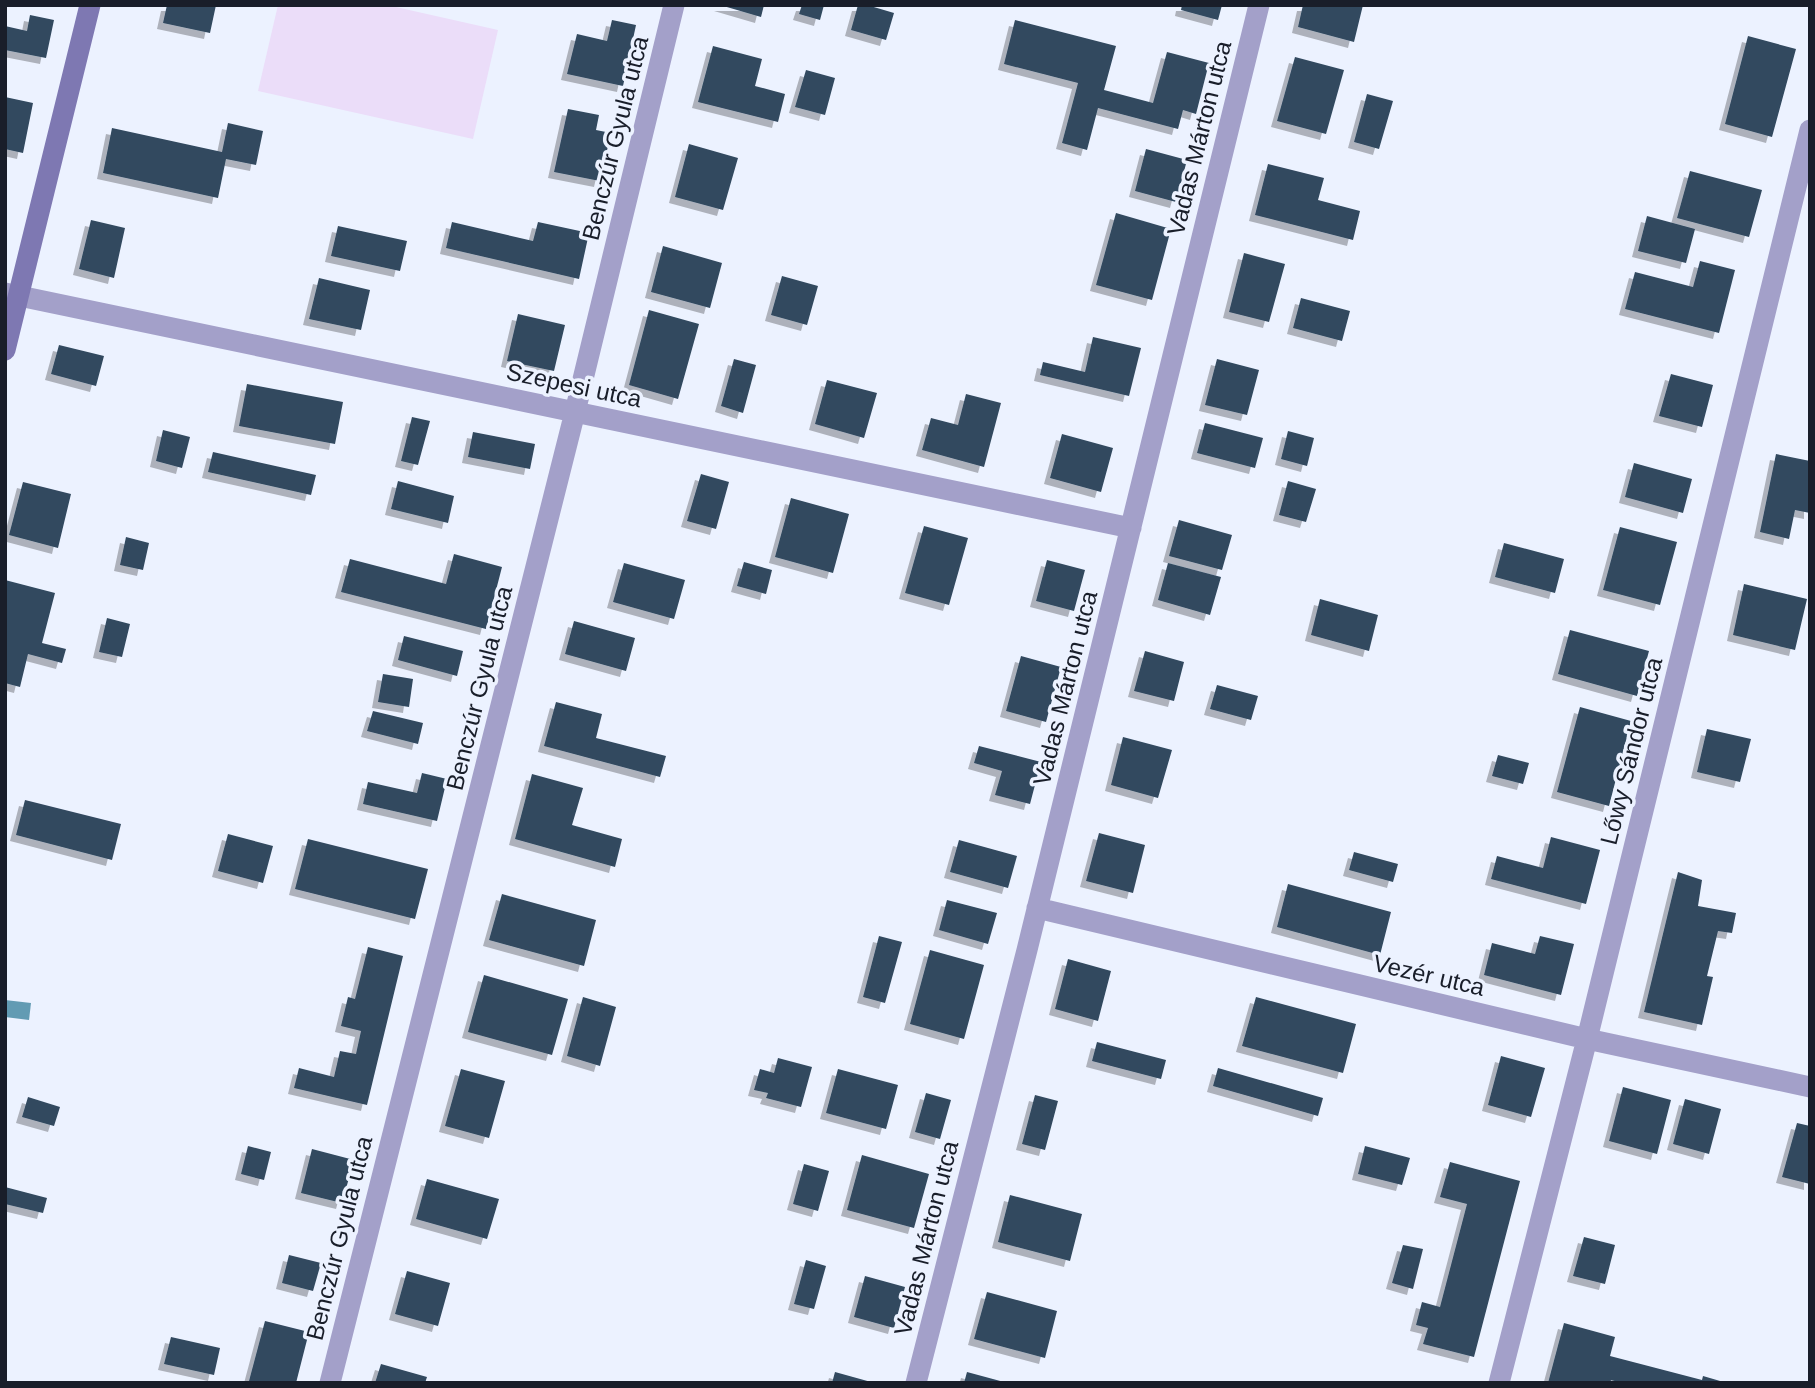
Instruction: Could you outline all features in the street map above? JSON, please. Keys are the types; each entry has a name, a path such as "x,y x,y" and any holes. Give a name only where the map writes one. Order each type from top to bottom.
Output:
{"street":[{"path":"5,350 12,295 90,5"},
{"name":"Benczúr Gyula utca","path":"330,1383 575,412 674,5"},
{"name":"Vadas Márton utca","path":"915,1383 1037,908 1259,5"},
{"name":"Lőwy Sándor utca","path":"1499,1383 1587,1039 1810,130"},
{"name":"Szepesi utca","path":"12,295 1131,528"},
{"name":"Vezér utca","path":"1037,908 1587,1039 1810,1087"}],"shaded area":[{"path":"278,5 387,5 498,30 473,139 258,91"}],"water":[{"path":"5,1000 31,1003 29,1020 5,1017"}],"building":[{"path":"167,5 216,5 210,33 163,23"},
{"path":"720,5 764,5 761,17"},
{"path":"802,5 824,5 820,20 799,14"},
{"path":"858,5 894,13 886,40 851,30"},
{"path":"1182,5 1222,5 1218,20 1181,10"},
{"path":"1303,5 1363,5 1354,42 1298,27"},
{"path":"30,15 54,20 46,58 5,50 5,26 27,31"},
{"path":"612,20 636,25 623,86 567,74 577,34 607,41"},
{"path":"1015,20 1116,46 1104,90 1153,103 1167,52 1209,63 1196,114 1183,110 1178,129 1098,108 1087,150 1062,143 1078,83 1004,64"},
{"path":"1748,36 1796,49 1772,137 1725,124"},
{"path":"713,46 762,59 755,86 785,94 778,122 698,102"},
{"path":"1295,57 1344,70 1326,134 1277,121"},
{"path":"806,70 835,78 825,115 795,107"},
{"path":"1367,94 1393,101 1379,149 1354,142"},
{"path":"5,97 33,103 23,153 5,149"},
{"path":"568,109 599,115 596,130 611,133 600,181 554,172"},
{"path":"228,123 263,131 256,165 226,159 218,198 103,173 112,128 222,152"},
{"path":"689,144 738,158 723,210 675,197"},
{"path":"1146,149 1187,160 1176,202 1135,191"},
{"path":"1268,164 1324,178 1318,200 1360,211 1353,240 1255,215"},
{"path":"1690,171 1762,190 1749,237 1677,218"},
{"path":"1116,213 1171,229 1152,300 1096,285"},
{"path":"1647,216 1695,229 1686,263 1638,251"},
{"path":"91,220 125,228 114,278 79,269"},
{"path":"452,222 533,241 538,222 589,233 579,279 446,248"},
{"path":"338,226 407,241 400,271 331,256"},
{"path":"663,246 722,263 710,308 651,292"},
{"path":"1244,253 1285,264 1269,322 1229,312"},
{"path":"1700,261 1735,270 1719,333 1625,309 1635,272 1693,287"},
{"path":"782,276 818,286 807,325 771,315"},
{"path":"319,278 370,290 361,330 309,319"},
{"path":"1301,298 1350,311 1342,341 1293,328"},
{"path":"649,310 699,324 678,399 629,385"},
{"path":"518,314 565,325 554,371 507,361"},
{"path":"1093,337 1141,348 1129,396 1040,375 1043,362 1085,372"},
{"path":"59,345 104,356 96,386 51,374"},
{"path":"734,359 756,365 743,413 721,406"},
{"path":"1217,359 1259,370 1247,415 1205,405"},
{"path":"1671,374 1713,385 1702,427 1659,416"},
{"path":"827,380 877,393 864,438 815,424"},
{"path":"247,384 343,402 335,444 239,426"},
{"path":"966,394 1001,403 984,467 922,450 931,418 958,425"},
{"path":"412,417 430,421 418,465 401,461"},
{"path":"1205,423 1263,438 1255,468 1197,453"},
{"path":"163,430 190,437 182,468 156,461"},
{"path":"1288,431 1314,438 1307,466 1281,459"},
{"path":"473,432 535,444 530,469 468,457"},
{"path":"1062,434 1113,448 1101,492 1050,478"},
{"path":"213,452 316,475 311,495 208,472"},
{"path":"1776,454 1810,461 1810,513 1795,510 1789,539 1760,532"},
{"path":"1634,463 1692,479 1683,513 1625,497"},
{"path":"701,474 729,482 716,529 687,521"},
{"path":"398,481 454,496 448,523 391,509"},
{"path":"1288,481 1316,489 1306,522 1279,515"},
{"path":"23,482 71,494 58,548 9,535"},
{"path":"791,498 849,514 833,573 775,557"},
{"path":"1179,520 1232,535 1222,570 1169,556"},
{"path":"924,526 968,538 949,605 905,593"},
{"path":"1620,527 1677,542 1660,605 1603,590"},
{"path":"126,537 149,543 143,570 120,565"},
{"path":"1504,543 1564,559 1555,593 1495,577"},
{"path":"454,554 502,567 486,629 341,592 350,559 446,584"},
{"path":"1047,560 1085,570 1074,611 1036,601"},
{"path":"744,562 772,570 766,594 737,586"},
{"path":"624,563 685,580 674,619 613,602"},
{"path":"1168,563 1221,577 1210,615 1158,600"},
{"path":"5,580 55,593 42,643 66,649 62,663 28,654 20,687 5,683"},
{"path":"1744,584 1807,599 1795,650 1733,635"},
{"path":"1320,599 1378,615 1369,651 1311,635"},
{"path":"107,618 130,624 122,657 99,652"},
{"path":"574,621 635,638 626,671 565,654"},
{"path":"1570,630 1649,651 1637,696 1558,674"},
{"path":"404,636 463,651 457,676 398,660"},
{"path":"1145,651 1184,662 1174,701 1134,691"},
{"path":"1021,656 1061,667 1046,722 1006,711"},
{"path":"383,674 413,679 409,707 378,702"},
{"path":"1217,685 1258,696 1251,720 1210,709"},
{"path":"556,702 602,714 596,738 666,756 660,777 544,746"},
{"path":"1580,707 1631,721 1609,806 1557,792"},
{"path":"373,711 423,723 418,744 367,731"},
{"path":"1707,729 1751,739 1740,782 1697,772"},
{"path":"1123,737 1172,750 1158,798 1111,785"},
{"path":"979,746 1041,762 1030,804 995,795 1002,771 974,763"},
{"path":"1498,755 1529,763 1523,784 1492,776"},
{"path":"422,773 447,779 437,821 363,804 368,782 417,793"},
{"path":"532,774 583,788 572,825 622,839 615,867 515,839"},
{"path":"25,800 121,824 112,860 16,835"},
{"path":"1099,833 1145,845 1133,893 1086,881"},
{"path":"228,834 273,846 263,883 218,871"},
{"path":"1551,837 1600,850 1586,904 1491,879 1497,856 1543,868"},
{"path":"308,839 428,869 415,919 295,889"},
{"path":"959,840 1017,856 1008,888 950,872"},
{"path":"1354,852 1398,864 1393,882 1349,870"},
{"path":"1678,872 1702,880 1698,906 1736,913 1732,933 1718,931 1707,976 1713,977 1702,1025 1644,1012"},
{"path":"1288,884 1391,912 1380,955 1277,927"},
{"path":"502,894 596,920 584,966 489,940"},
{"path":"947,900 997,913 988,944 939,930"},
{"path":"879,936 902,942 885,1003 863,997"},
{"path":"1540,936 1574,944 1561,995 1484,975 1492,943 1535,954"},
{"path":"368,947 403,956 367,1105 294,1088 299,1068 334,1077 340,1051 356,1054 361,1031 341,1026 348,997 355,999"},
{"path":"930,950 984,965 964,1039 910,1024"},
{"path":"1068,959 1111,971 1098,1021 1055,1009"},
{"path":"484,975 568,999 552,1055 468,1032"},
{"path":"583,997 616,1007 600,1066 567,1056"},
{"path":"1256,997 1356,1024 1343,1073 1242,1046"},
{"path":"1097,1042 1166,1060 1161,1079 1092,1061"},
{"path":"1501,1056 1545,1068 1531,1117 1488,1105"},
{"path":"778,1058 812,1067 801,1107 766,1098 768,1093 754,1090 760,1069 774,1073"},
{"path":"1218,1068 1323,1098 1318,1116 1213,1086"},
{"path":"461,1069 505,1081 489,1138 445,1126"},
{"path":"838,1069 898,1085 886,1129 826,1113"},
{"path":"1623,1087 1671,1100 1657,1154 1609,1141"},
{"path":"926,1093 951,1100 940,1139 915,1132"},
{"path":"1035,1095 1058,1101 1045,1150 1022,1144"},
{"path":"28,1097 60,1107 54,1126 22,1117"},
{"path":"1685,1099 1721,1109 1709,1154 1673,1144"},
{"path":"1797,1123 1810,1126 1810,1184 1782,1177"},
{"path":"248,1146 271,1152 264,1180 241,1174"},
{"path":"1365,1146 1410,1158 1402,1185 1358,1174"},
{"path":"312,1149 354,1160 342,1203 301,1193"},
{"path":"862,1155 929,1174 914,1228 847,1210"},
{"path":"1450,1162 1520,1181 1474,1357 1423,1344 1428,1328 1416,1325 1422,1302 1440,1307 1467,1204 1440,1197"},
{"path":"804,1164 829,1171 818,1211 793,1204"},
{"path":"427,1179 499,1199 487,1239 416,1219"},
{"path":"5,1187 47,1198 43,1213 5,1204"},
{"path":"1010,1195 1082,1214 1070,1261 998,1242"},
{"path":"1584,1237 1615,1245 1605,1284 1573,1276"},
{"path":"1403,1245 1423,1249 1413,1289 1392,1283"},
{"path":"289,1255 321,1263 313,1291 282,1283"},
{"path":"806,1260 826,1266 814,1309 794,1304"},
{"path":"407,1271 450,1283 438,1326 395,1314"},
{"path":"865,1276 905,1287 894,1328 854,1317"},
{"path":"987,1292 1057,1311 1045,1358 974,1339"},
{"path":"265,1321 309,1332 296,1383 249,1381"},
{"path":"1564,1323 1615,1337 1610,1356 1702,1380 1703,1376 1727,1383 1622,1383 1611,1380 1610,1383 1548,1383"},
{"path":"171,1337 220,1348 214,1375 164,1364"},
{"path":"381,1364 427,1377 425,1383 375,1383"},
{"path":"835,1372 871,1382 871,1383 832,1383"},
{"path":"967,1372 1004,1382 1004,1383 964,1383"}]}
